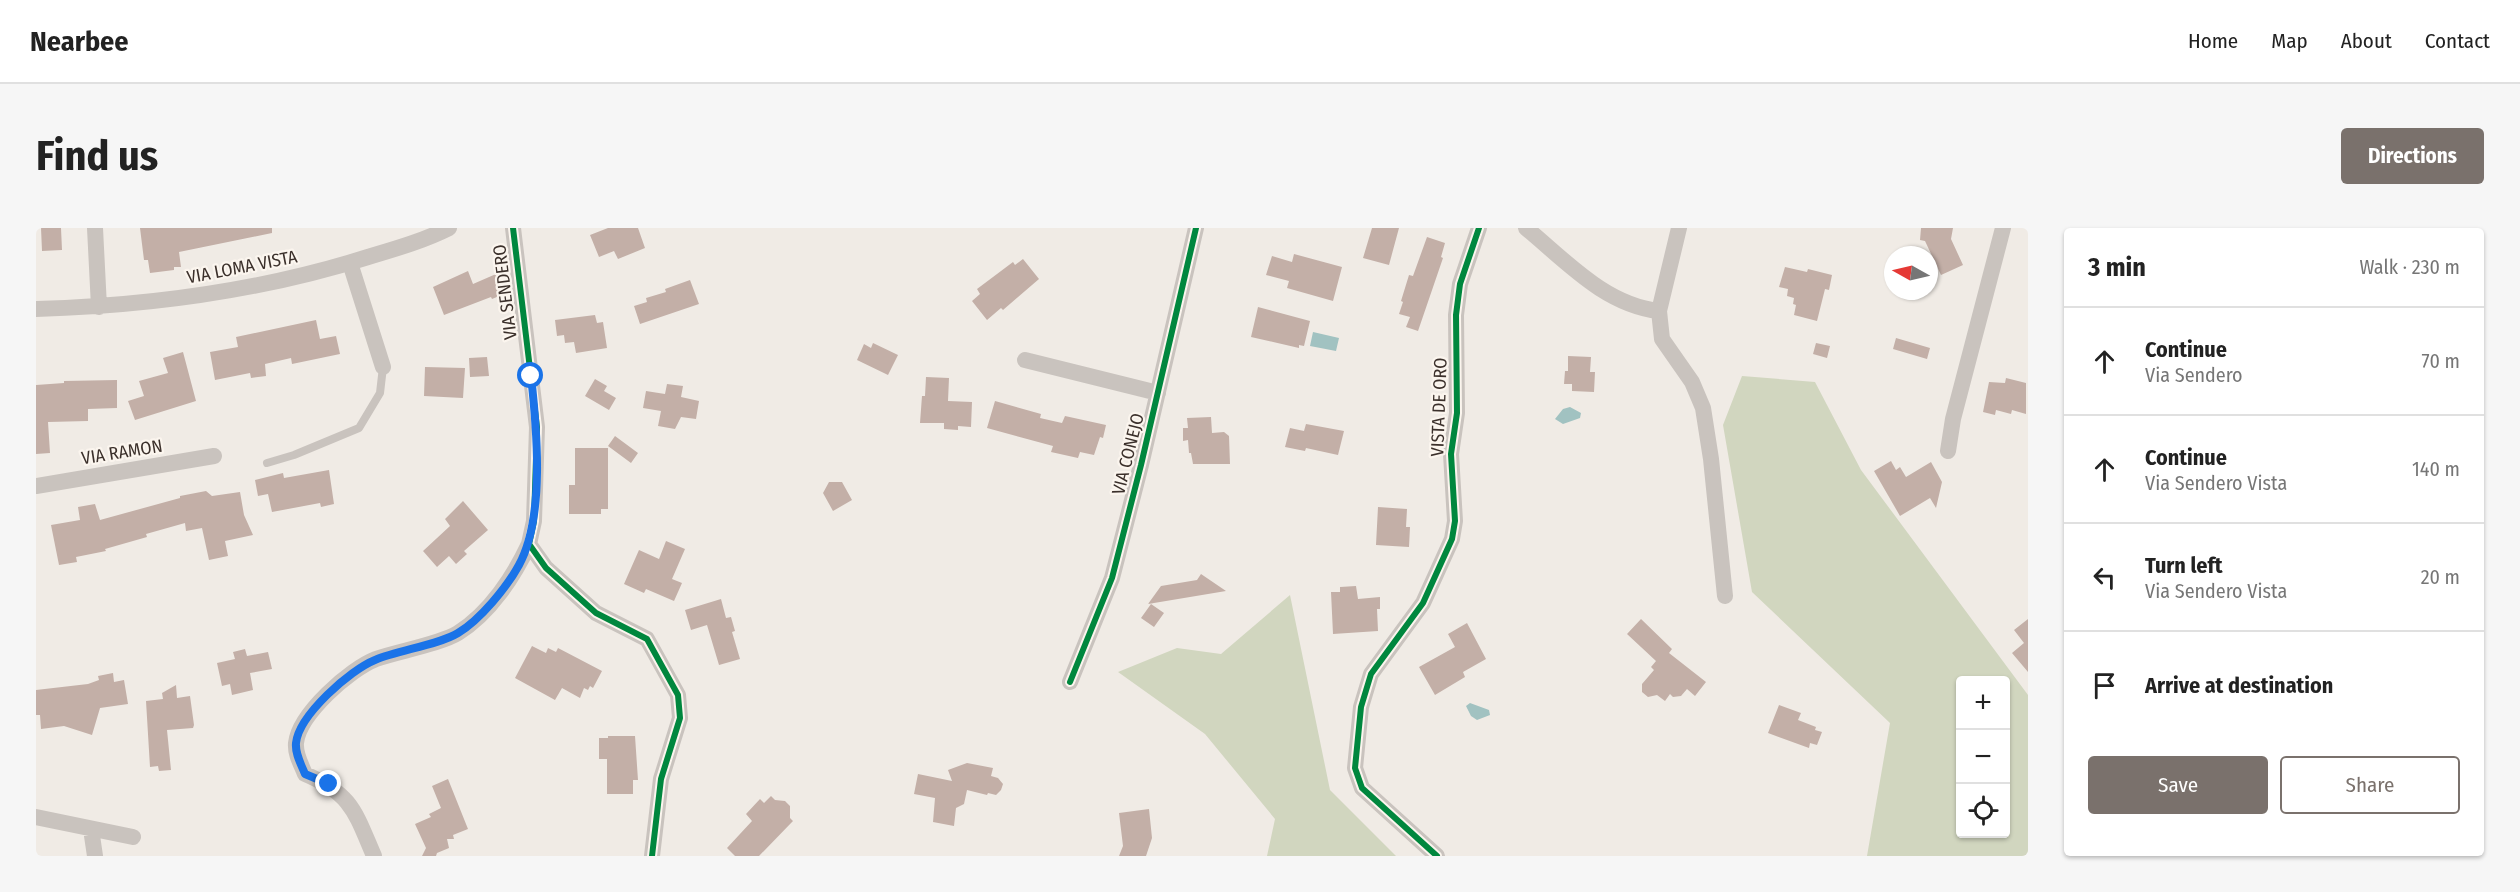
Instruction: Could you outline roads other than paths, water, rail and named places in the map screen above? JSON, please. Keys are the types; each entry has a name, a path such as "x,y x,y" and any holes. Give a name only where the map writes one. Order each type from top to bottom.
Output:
{"street":[{"path":"95,228 99,307"},
{"name":"VIA LOMA VISTA","path":"36,309 169,301 298,277 350,263 427,238 449,228"},
{"name":"VIA SENDERO","path":"374,856 356,814 346,799 329,784 305,774 296,754 296,742 300,730 320,701 338,684 373,660 457,634 481,615 518,567 529,544 534,522 537,427 513,228"},
{"name":"VIA CONEJO","path":"1070,682 1112,578 1196,228"},
{"name":"VISTA DE ORO","path":"1437,856 1362,788 1355,768 1361,707 1371,674 1423,603 1452,539 1455,521 1451,454 1457,413 1456,315 1460,284 1479,228"},
{"path":"1526,228 1600,289 1638,309 1659,311"},
{"path":"1679,228 1659,311 1662,339 1692,382 1703,408 1711,459 1725,596"},
{"path":"1948,451 1953,419 2003,228"},
{"path":"350,263 383,367"},
{"path":"1025,360 1158,393"},
{"name":"VIA RAMON","path":"36,486 214,456"},
{"path":"529,544 546,568 596,613 647,639 678,695 680,718 661,779 652,856"},
{"path":"36,817 133,837"},
{"path":"91,830 95,856"}],"lane":[{"path":"267,463 294,455 359,428 380,393 383,367"}],"water":[{"path":"1313,332 1339,338 1336,351 1310,346"},
{"path":"1570,407 1581,413 1580,418 1563,424 1555,419 1563,409"},
{"path":"1470,703 1489,710 1490,715 1477,720 1471,716 1466,706"}]}
